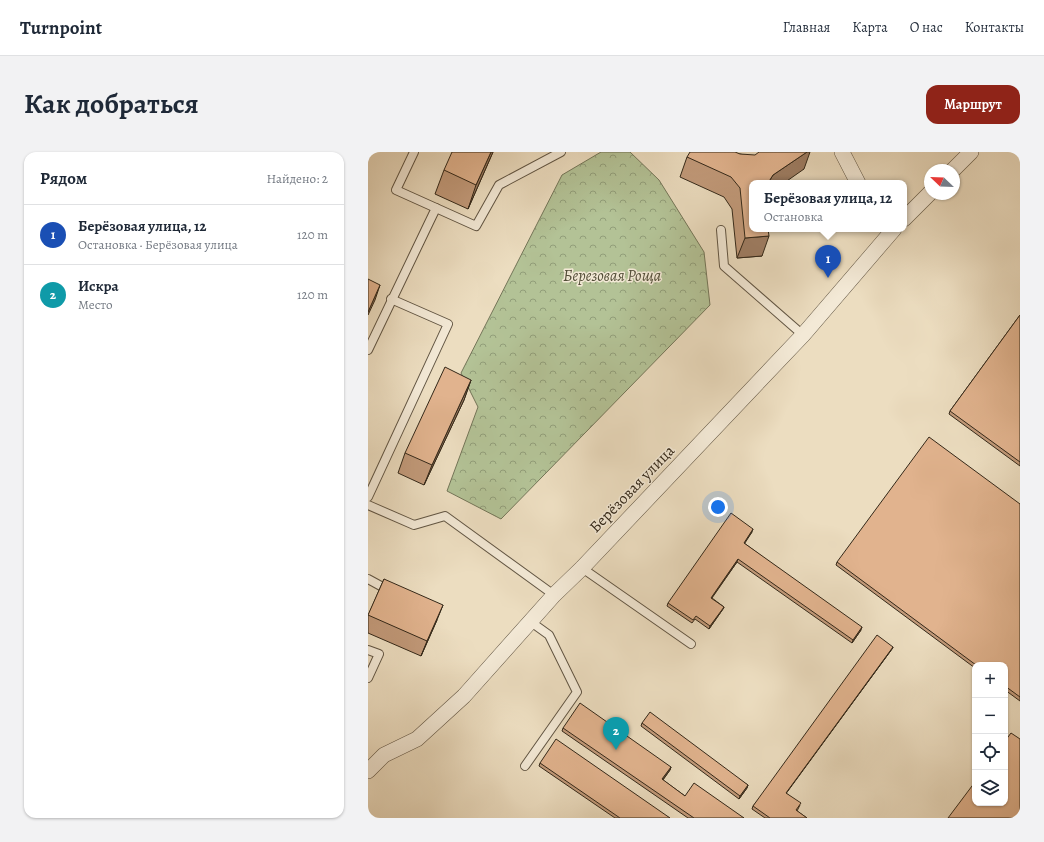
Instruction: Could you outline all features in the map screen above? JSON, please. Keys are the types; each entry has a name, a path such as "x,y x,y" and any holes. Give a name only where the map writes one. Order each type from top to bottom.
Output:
{"street":[{"path":"842,152 856,180"},
{"path":"959,164 971,152"},
{"path":"907,216 924,199"},
{"name":"Берёзовая улица","path":"368,771 384,755 422,735 464,696 554,595 582,568 803,335 887,232"},
{"name":"Берёзовая улица","path":"368,756 384,755"}],"lane":[{"path":"414,152 396,190 476,226 499,184 562,152"},
{"path":"368,350 391,299 436,208"},
{"path":"721,230 724,266 803,335"},
{"path":"368,497 448,324 391,299"},
{"path":"368,505 414,525 445,516 554,595"},
{"path":"582,568 691,644"},
{"path":"368,579 394,592"},
{"path":"525,766 576,692 549,636 531,622"},
{"path":"368,650 379,654 368,678"}],"green space":[{"name":"Березовая Роща","path":"601,152 630,152 659,180 704,252 710,305 501,519 447,491 478,407 461,373 562,175"}],"building":[{"path":"452,152 491,152 476,185 444,170"},
{"path":"690,152 735,152 740,154 755,155 759,152 807,152 773,175 770,180 749,180 749,232 768,232 769,236 745,238 740,188 731,177 687,157"},
{"path":"368,279 380,285 368,312"},
{"path":"1020,315 1020,462 950,411"},
{"path":"445,367 471,380 432,465 405,453"},
{"path":"929,437 1020,504 1020,697 1008,688 1008,662 972,662 837,562"},
{"path":"731,513 753,529 744,543 862,627 853,640 738,559 711,598 724,607 710,626 696,616 693,620 668,603"},
{"path":"384,579 443,605 427,641 368,615"},
{"path":"877,635 893,647 786,793 801,803 796,810 807,818 770,818 753,806"},
{"path":"580,703 671,767 662,779 685,796 694,783 744,818 694,818 563,728"},
{"path":"650,712 748,785 740,796 642,723"},
{"path":"1011,733 1020,739 1020,818 948,818 972,786 972,806 1008,806 1008,737"},
{"path":"556,739 670,818 620,818 540,763"}],"place":[{"name":"Берёзовая улица, 12","path":"828,278"},
{"name":"Искра","path":"616,750"}]}
